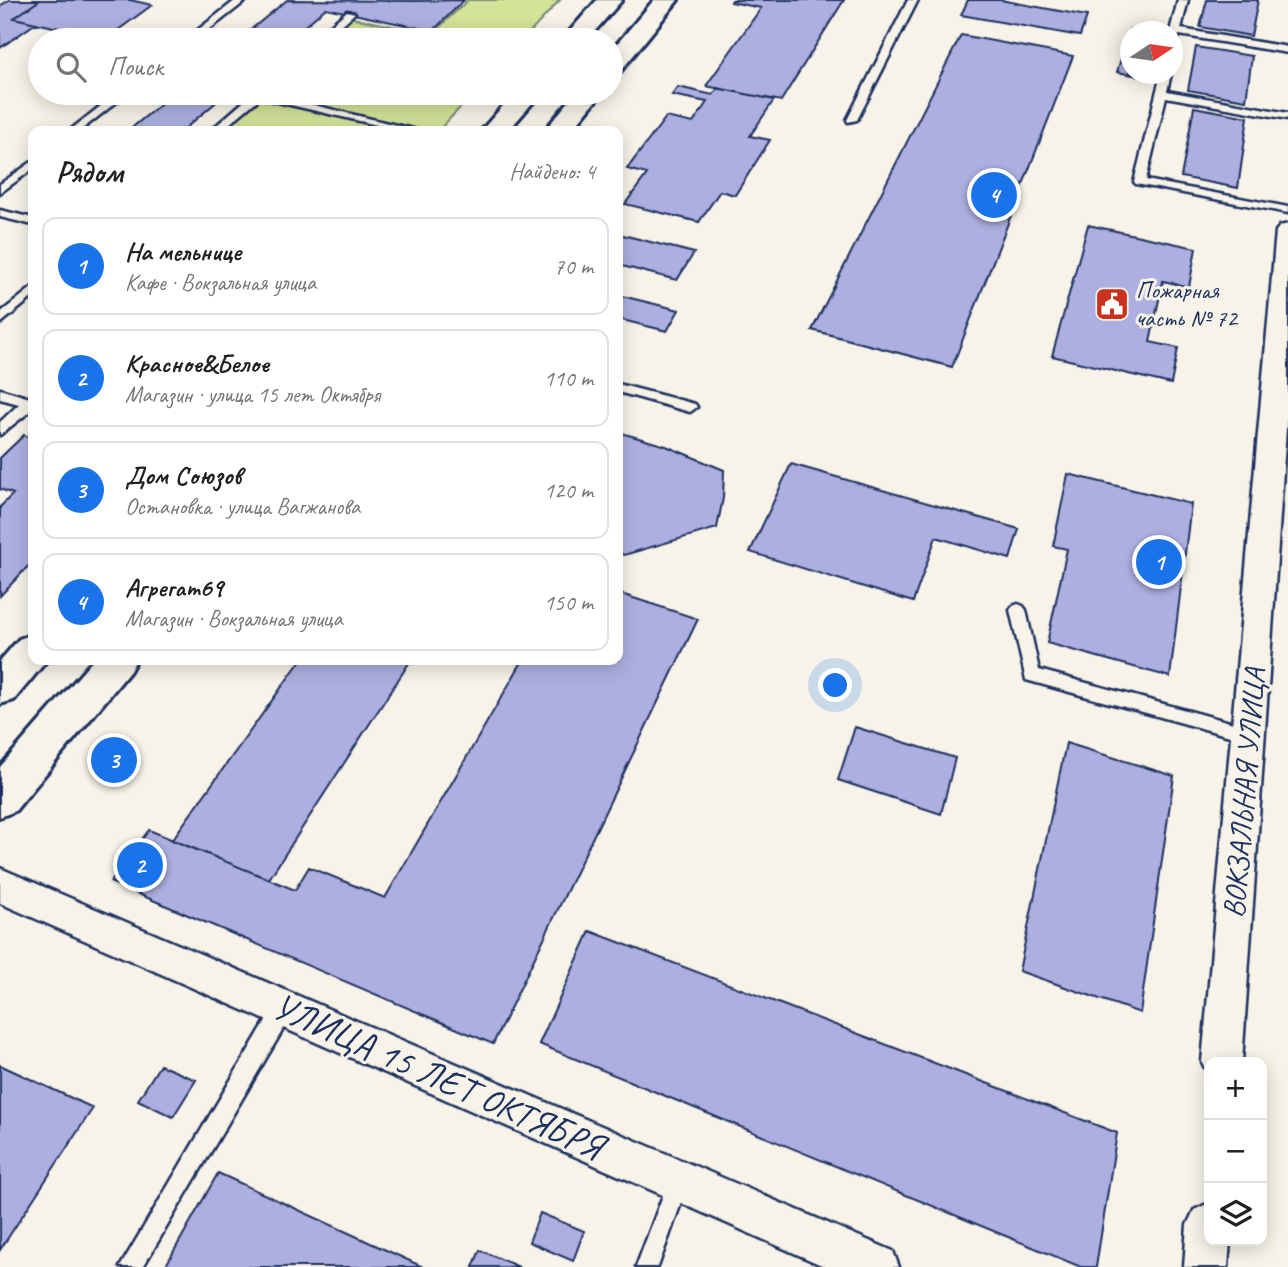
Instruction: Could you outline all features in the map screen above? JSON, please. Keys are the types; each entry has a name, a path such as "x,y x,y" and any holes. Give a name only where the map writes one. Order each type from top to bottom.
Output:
{"main road":[{"path":"585,28 610,0"},
{"path":"623,52 666,0"},
{"path":"498,126 517,105"},
{"path":"561,126 579,105"},
{"path":"0,688 28,656"},
{"path":"0,798 112,665"}],"street":[{"name":"ВОКЗАЛЬНАЯ УЛИЦА","path":"1222,1057 1288,231"},
{"name":"УЛИЦА 15 ЛЕТ ОКТЯБРЯ","path":"0,885 877,1267"},
{"path":"1206,1267 1208,1246"}],"lane":[{"path":"206,28 242,0"},
{"path":"852,120 913,0"},
{"path":"1178,21 1183,0"},
{"path":"332,28 349,13"},
{"path":"1183,32 1288,50"},
{"path":"1163,84 1140,182 1288,211"},
{"path":"1161,93 1288,116"},
{"path":"81,126 108,105"},
{"path":"220,126 243,105"},
{"path":"307,105 395,126"},
{"path":"0,190 28,168"},
{"path":"0,213 28,221"},
{"path":"0,320 28,295"},
{"path":"623,389 690,407"},
{"path":"0,394 28,402"},
{"path":"0,430 28,406"},
{"path":"1018,610 1032,675 1248,734"},
{"path":"131,1267 284,1009"},
{"path":"647,1267 678,1181"}],"green space":[{"path":"468,0 560,0 534,28 438,28"},
{"path":"343,16 402,28 329,28"},
{"path":"241,105 463,105 443,126 217,126"}],"building":[{"path":"9,0 40,0 14,18 36,23 0,48 0,6"},
{"path":"40,0 130,0 152,5 121,28 58,28 14,18"},
{"path":"287,0 464,0 436,28 419,28 326,8 302,28 253,28"},
{"path":"844,0 781,101 706,86 761,8 731,2"},
{"path":"968,0 1000,0 1087,16 1080,36 961,15"},
{"path":"1207,0 1258,0 1251,36 1200,27"},
{"path":"961,35 1073,56 952,367 812,330"},
{"path":"1196,47 1252,56 1246,100 1188,90"},
{"path":"678,87 713,95 718,88 774,100 750,136 770,140 735,195 720,191 699,222 625,204 647,174 627,169 666,117 693,123 707,102 672,95"},
{"path":"159,105 213,105 188,126 134,126"},
{"path":"1194,107 1248,117 1238,188 1181,177"},
{"name":"Пожарная часть № 72","path":"1088,225 1196,248 1189,287 1163,281 1150,342 1178,348 1171,384 1052,356"},
{"path":"623,235 694,253 677,280 623,266"},
{"path":"623,296 679,310 667,331 623,320"},
{"path":"623,433 666,446 724,470 723,498 717,528 624,555"},
{"path":"24,435 28,436 28,566 0,596 0,507 13,494 0,489 0,458"},
{"path":"791,464 1019,529 1010,559 936,537 913,602 750,552"},
{"path":"1068,474 1191,504 1170,677 1047,643 1067,549 1053,546"},
{"path":"623,595 698,619 493,1044 110,882 149,830 295,890 309,867 385,898 520,665 623,665"},
{"path":"297,665 408,665 269,879 172,840"},
{"path":"855,727 955,758 941,814 838,780"},
{"path":"1066,743 1174,776 1140,1013 1019,971"},
{"path":"590,931 1117,1133 1096,1267 1081,1267 539,1044"},
{"path":"0,1065 93,1108 0,1250"},
{"path":"160,1065 196,1080 173,1117 138,1100"},
{"path":"218,1173 423,1267 165,1267"},
{"path":"540,1213 584,1231 573,1261 529,1242"},
{"path":"480,1250 519,1267 473,1267"}],"place":[{"name":"Агрегат69","path":"994,195"},
{"name":"Пожарная часть № 72","path":"1112,304"},
{"name":"На мельнице","path":"1159,562"},
{"name":"Дом Союзов","path":"114,760"},
{"name":"Красное&Белое","path":"140,865"}]}
